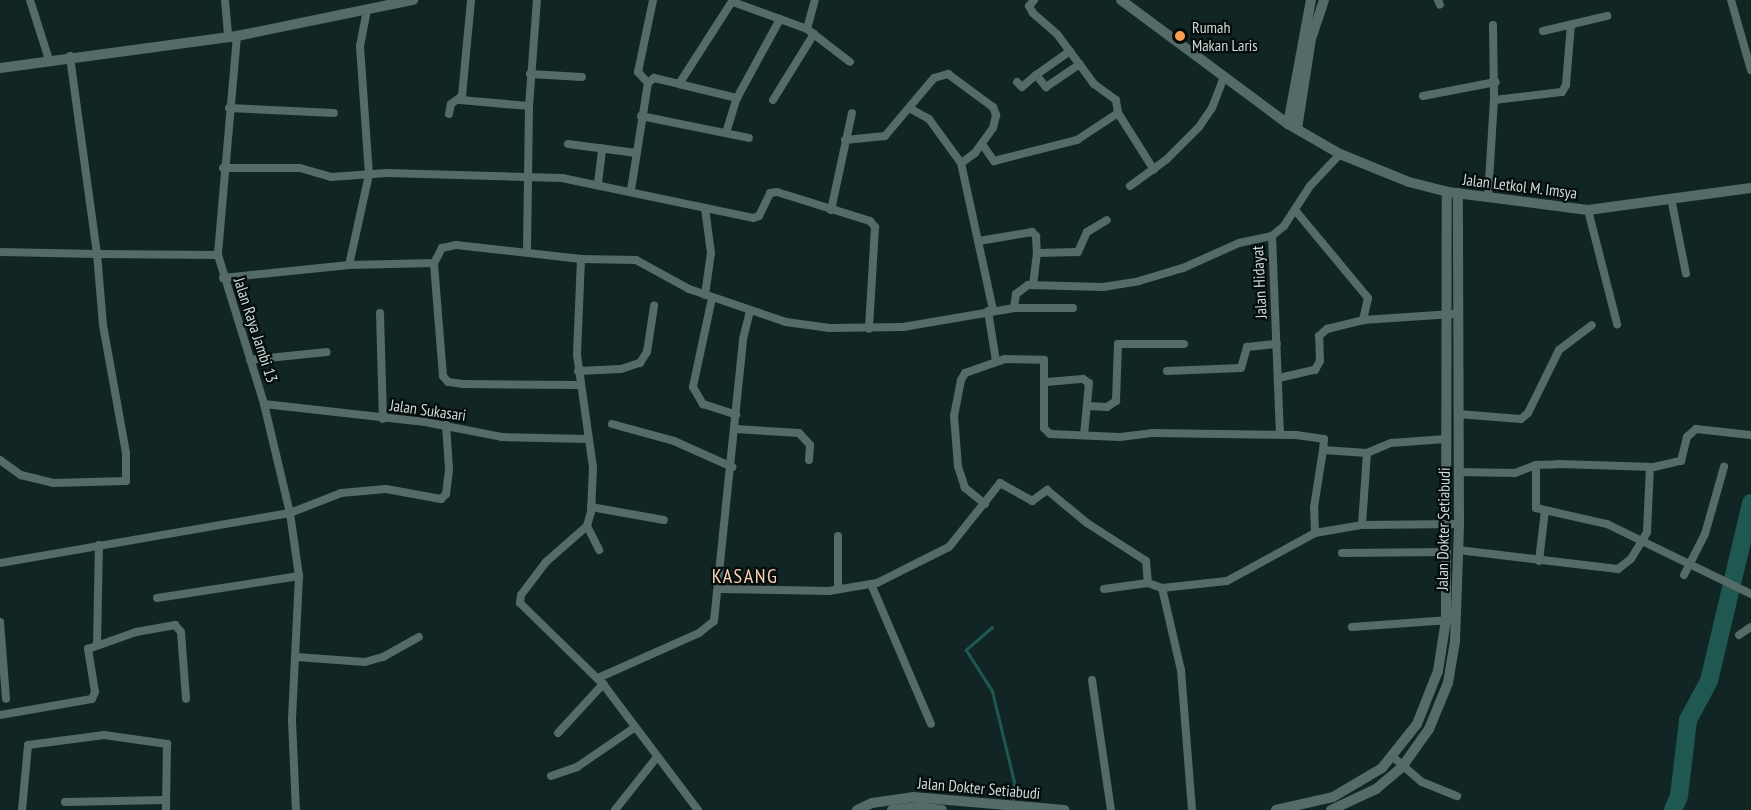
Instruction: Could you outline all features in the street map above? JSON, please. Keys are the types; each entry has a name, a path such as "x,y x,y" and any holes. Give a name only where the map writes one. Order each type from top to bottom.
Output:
{"street":[{"path":"30,0 49,60"},
{"name":"Jalan Raya Jambi 13","path":"225,0 232,37 218,255 223,278 264,404 290,513 299,576 297,657 292,720 296,810"},
{"path":"0,68 232,37 413,0"},
{"path":"460,100 471,0"},
{"path":"527,250 530,74 537,0"},
{"path":"648,82 638,72 653,0"},
{"path":"773,100 811,31 815,0"},
{"path":"1034,0 1029,6 1033,13 1070,51 1094,84 1116,100 1118,113 1154,170"},
{"name":"Jalan Letkol M. Imsya","path":"1121,0 1223,79 1292,126 1340,154 1409,182 1452,193 1588,210 1751,188"},
{"path":"1292,126 1311,0"},
{"path":"1306,38 1324,0"},
{"path":"1731,0 1751,70"},
{"path":"679,84 733,1 811,31 850,62"},
{"path":"349,266 369,175 360,46 366,10"},
{"path":"1543,31 1606,16"},
{"path":"726,133 737,98 780,19"},
{"path":"1494,100 1562,92 1566,85 1571,24"},
{"path":"1488,197 1496,82 1493,25"},
{"path":"1017,82 1022,87 1070,51"},
{"path":"0,460 21,475 53,483 126,481 126,453 104,325 97,254 70,57"},
{"path":"1036,75 1046,87 1080,64"},
{"path":"530,74 582,77"},
{"path":"845,140 885,136 911,109 934,78 948,74 993,107 996,123 972,157 961,163"},
{"path":"631,190 648,82 654,78 737,98"},
{"path":"1130,186 1154,170 1199,127 1212,108 1223,79"},
{"path":"1423,96 1496,82"},
{"path":"449,114 451,104 460,100 529,106"},
{"path":"229,108 334,113"},
{"path":"911,109 929,119 961,163 979,241 991,311 990,341 996,362"},
{"path":"831,210 852,113"},
{"path":"982,144 994,161 1077,140 1118,113"},
{"path":"641,116 749,138"},
{"path":"568,144 636,153"},
{"path":"597,183 602,148"},
{"name":"Jalan Hidayat","path":"1280,434 1272,236 1284,226 1310,186 1340,154"},
{"path":"224,168 300,168 331,177 369,175 529,178 597,183 753,218 759,216 770,193 777,192 870,221 875,227 869,329"},
{"name":"Jalan Dokter Setiabudi","path":"1452,193 1459,472 1459,524 1452,551"},
{"path":"1671,198 1686,274"},
{"path":"705,208 711,253 709,296 693,387 703,404 736,415"},
{"path":"1295,210 1368,298 1363,320"},
{"path":"1588,210 1617,324"},
{"path":"1036,253 1078,252 1087,232 1107,220"},
{"path":"979,241 1032,232 1036,236 1033,285"},
{"path":"1014,308 1021,288 1033,285 1121,285 1183,268 1239,243 1272,236"},
{"path":"578,385 526,387 448,382 443,376 440,358 434,263 447,246 527,250 581,259 636,260 709,296 750,311 806,325 869,329 1014,308 1073,308"},
{"path":"0,252 218,255"},
{"path":"581,259 578,385 593,467 591,507 587,526 546,562 521,595 520,603 551,637 600,681 698,810"},
{"path":"223,278 349,266 434,263"},
{"path":"578,370 621,369 640,363 647,352 654,306"},
{"path":"558,733 600,681 711,626 720,589 736,415 750,311"},
{"path":"380,313 383,419"},
{"path":"1279,378 1315,370 1320,361 1321,332 1363,320 1454,314"},
{"name":"Jalan Dokter Setiabudi","path":"1330,810 1376,789 1402,767 1440,707 1452,663 1452,551 1446,524 1446,439 1454,314"},
{"path":"1458,414 1521,419 1528,413 1558,350 1592,325"},
{"path":"1088,406 1107,406 1116,400 1118,344 1184,344"},
{"path":"1167,371 1241,368 1247,347 1277,344"},
{"path":"250,360 327,352"},
{"path":"985,504 966,488 955,448 954,416 965,373 996,362 1044,360 1047,382 1046,432 1084,435 1280,434 1324,439 1314,507 1315,533"},
{"path":"1047,382 1086,380 1091,391 1084,435"},
{"name":"Jalan Sukasari","path":"264,404 446,425 522,439 587,439"},
{"path":"612,424 674,441 732,467"},
{"path":"0,563 290,513 328,496 386,489 441,499 446,494 449,468 446,425"},
{"path":"735,429 799,433 810,445 809,460"},
{"path":"1459,472 1515,473 1536,465 1631,463 1650,467 1680,461 1687,437 1696,429 1751,435"},
{"path":"1323,450 1367,453 1390,443 1446,439"},
{"path":"1362,525 1367,453"},
{"path":"1536,465 1536,508 1607,524 1751,594"},
{"path":"1684,575 1706,534 1724,466"},
{"path":"1342,554 1452,551 1618,569 1625,567 1644,540 1649,525 1650,467"},
{"path":"720,589 774,592 838,589 871,584 922,563 949,547 1002,483 1032,501 1047,490 1087,523 1146,561 1148,583"},
{"path":"591,507 664,520"},
{"path":"1539,561 1545,510"},
{"path":"1104,589 1148,583 1162,588 1227,580 1315,533 1362,525 1459,524"},
{"path":"587,526 599,550"},
{"path":"838,536 838,589"},
{"path":"98,645 99,545"},
{"path":"157,598 299,576"},
{"path":"871,584 931,724"},
{"path":"1162,588 1181,670 1192,810"},
{"path":"1352,627 1451,620"},
{"name":"Jalan Dokter Setiabudi","path":"1276,810 1314,803 1353,788 1393,757 1410,735 1428,701 1442,659 1451,620"},
{"path":"0,622 6,699"},
{"path":"0,715 92,699 95,692 87,652 98,645 136,632 178,626 182,632 186,699"},
{"path":"1739,635 1751,627"},
{"path":"297,657 365,662 383,657 419,637"},
{"path":"1092,680 1112,810"},
{"path":"551,776 577,768 634,728"},
{"path":"22,810 28,745 83,736 167,744 166,810"},
{"path":"615,810 657,757"},
{"path":"1393,757 1422,782 1457,796"},
{"path":"66,802 165,800"},
{"name":"Jalan Dokter Setiabudi","path":"857,810 902,802 1007,805 1064,810"},
{"name":"Jalan Dokter Setiabudi","path":"892,810 902,802 942,810"}],"waterway":[{"path":"1673,810 1679,796 1688,720 1709,681 1751,503"},
{"path":"992,627 966,650 992,691 1014,782 1013,804"}],"place":[{"name":"Rumah Makan Laris","path":"1180,36"}],"district":[{"name":"KASANG","path":"745,576"}]}
